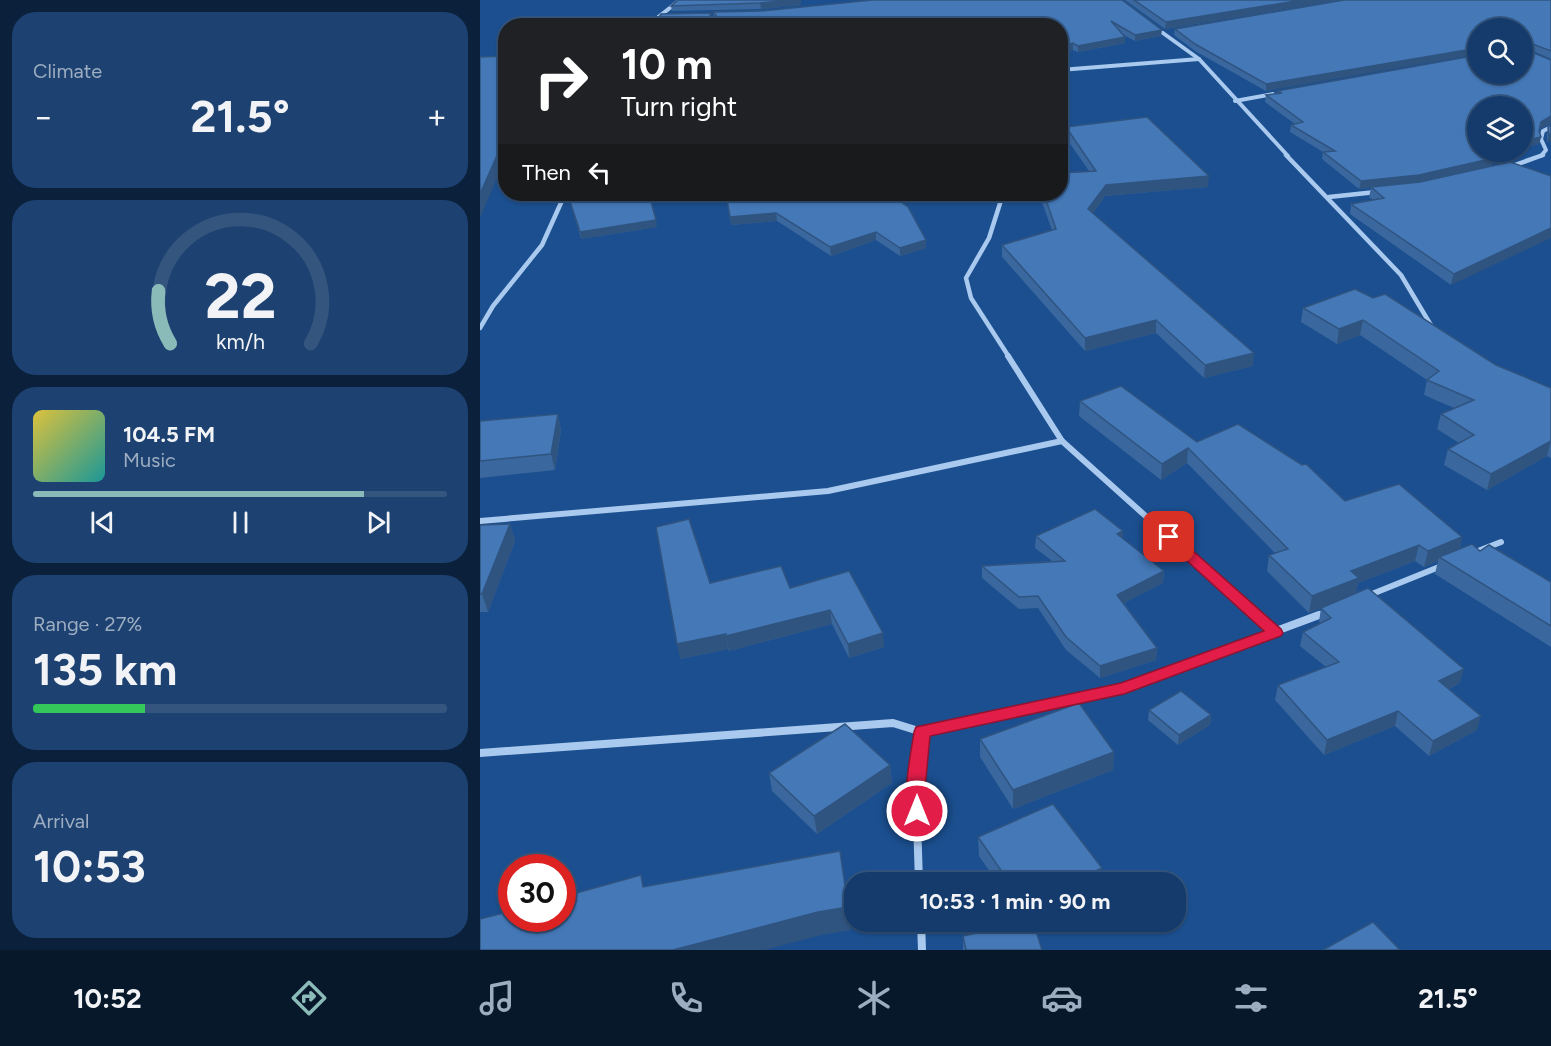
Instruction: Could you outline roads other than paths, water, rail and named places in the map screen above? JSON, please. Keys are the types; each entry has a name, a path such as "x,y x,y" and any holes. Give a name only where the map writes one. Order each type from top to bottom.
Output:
{"street":[{"path":"657,18 680,0"},
{"path":"659,16 669,16"},
{"path":"1155,27 1200,59 1235,100 1329,197 1401,275 1431,326 1439,332"},
{"path":"1164,33 1175,31"},
{"path":"1068,69 1200,59"},
{"path":"1235,100 1277,94"},
{"path":"1504,168 1542,156 1546,150 1541,139 1543,131 1551,127"},
{"path":"1329,197 1384,191"},
{"path":"480,328 486,312 516,282 542,245 562,201"},
{"path":"1001,201 994,229 984,252 966,278 970,298 1062,441 1275,633"},
{"path":"480,521 828,491 1062,441"},
{"path":"1468,555 1501,542"},
{"path":"1361,598 1458,560"},
{"path":"480,753 893,723 922,732 1124,688 1340,607"},
{"path":"919,872 916,789 922,732"},
{"path":"921,932 922,950"}]}
